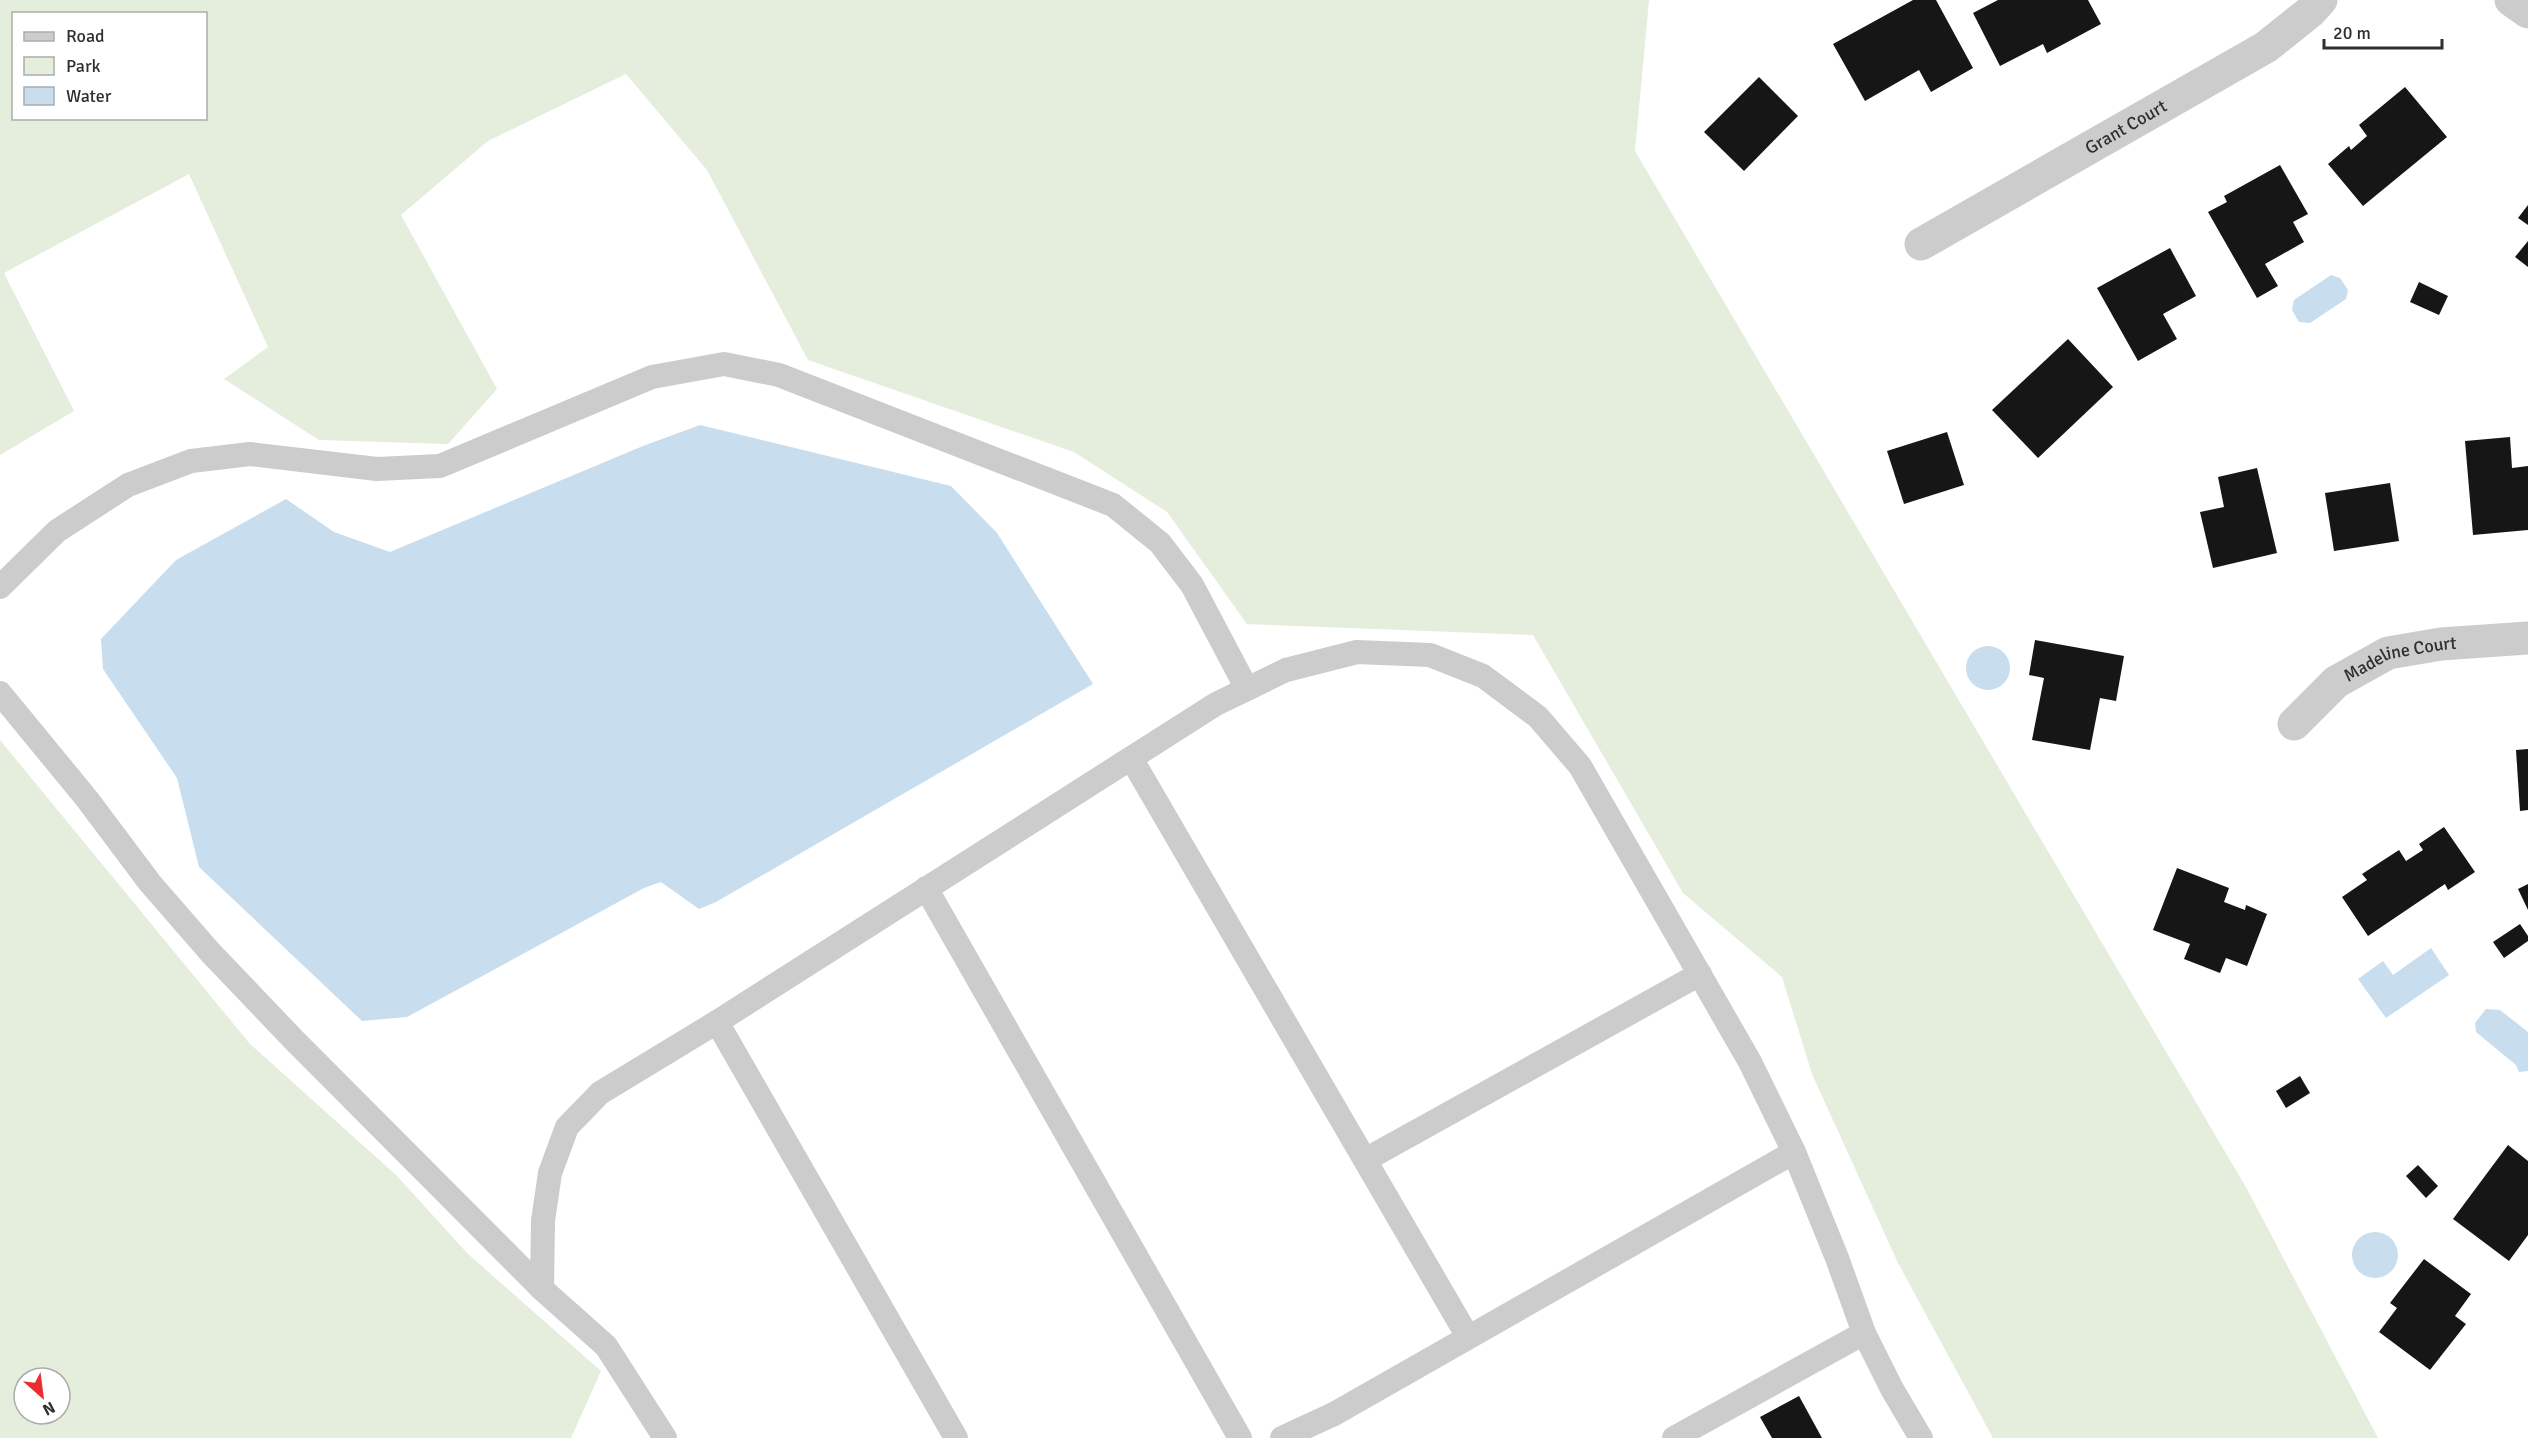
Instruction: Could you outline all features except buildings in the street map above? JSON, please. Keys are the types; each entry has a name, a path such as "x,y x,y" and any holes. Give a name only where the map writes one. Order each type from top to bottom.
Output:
{"street":[{"name":"Grant Court","path":"1921,244 2266,47 2311,11 2321,0"},
{"path":"2511,0 2528,12"},
{"name":"Madeline Court","path":"2294,724 2336,682 2388,653 2442,644 2528,638"}],"lane":[{"path":"0,587 57,531 128,485 191,461 250,454 377,469 440,466 652,377 724,364 779,375 1113,506 1160,543 1192,585 1247,689"},
{"path":"542,1289 543,1221 550,1173 567,1127 600,1093 717,1022 1216,705 1286,670 1357,652 1430,655 1483,676 1538,717 1580,766 1750,1062 1794,1152 1838,1258 1864,1332 1892,1389 1921,1438"},
{"path":"0,693 87,799 150,883 210,952 293,1039 542,1289 606,1346 641,1397 665,1438"},
{"path":"1131,758 1468,1337"},
{"path":"926,888 1240,1438"},
{"path":"1365,1160 1700,974"},
{"path":"717,1022 956,1438"},
{"path":"1282,1438 1334,1414 1794,1152"},
{"path":"1674,1438 1864,1332"}],"green space":[{"path":"0,0 1649,0 1635,151 2247,1189 2378,1438 1993,1438 1898,1263 1812,1074 1782,977 1683,893 1533,635 1247,624 1167,512 1074,452 808,360 707,170 626,74 488,141 401,215 497,389 448,444 319,440 224,379 268,347 189,174 4,273 74,411 0,455"},
{"path":"0,740 250,1044 396,1175 468,1254 601,1371 571,1438 0,1438"}],"water":[{"path":"2331,275 2340,278 2348,290 2346,299 2310,323 2299,322 2292,310 2294,300"},
{"path":"700,425 951,486 997,533 1093,684 716,902 699,909 661,882 644,888 407,1017 362,1021 199,867 177,778 103,669 101,639 176,560 286,499 334,532 390,552 643,446"},
{"path":"1988,646 2003,653 2010,668 2003,683 1988,690 1973,683 1966,668 1973,653"},
{"path":"2431,948 2449,975 2386,1018 2358,979 2383,961 2393,975"},
{"path":"2486,1009 2500,1010 2528,1032 2528,1071 2519,1072 2516,1065 2476,1032 2475,1023"},
{"path":"2375,1232 2391,1239 2398,1255 2391,1271 2375,1278 2359,1271 2352,1255 2359,1239"}]}
